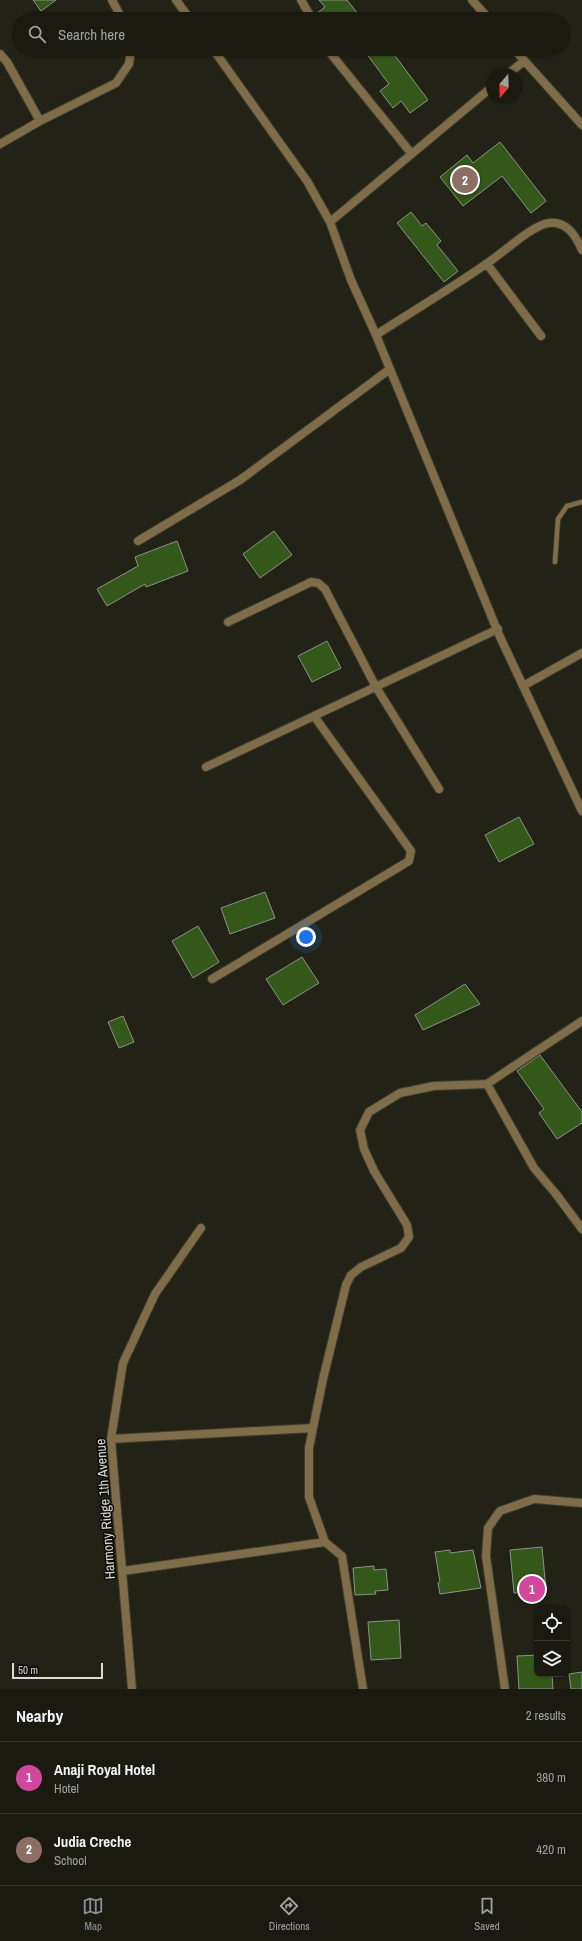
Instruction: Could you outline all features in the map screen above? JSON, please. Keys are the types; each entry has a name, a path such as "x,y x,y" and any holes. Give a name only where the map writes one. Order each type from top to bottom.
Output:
{"street":[{"path":"112,0 118,12"},
{"path":"176,0 185,12"},
{"path":"301,0 308,12"},
{"path":"472,0 483,12"},
{"path":"0,54 7,62 40,121"},
{"path":"0,144 40,121 116,83 130,64 131,56"},
{"path":"218,56 307,181 330,222 351,280 376,335 498,629 582,811"},
{"path":"333,56 411,153"},
{"path":"520,56 582,125"},
{"path":"515,68 524,61"},
{"path":"330,222 486,92"},
{"path":"376,335 487,264 537,227 550,223 560,224 568,228 576,236 582,250"},
{"path":"487,264 541,336"},
{"path":"138,541 240,480 390,369"},
{"path":"228,622 311,582 318,583 325,589 376,687 439,789"},
{"path":"206,767 498,629"},
{"path":"523,686 582,653"},
{"path":"212,979 409,861 412,851 314,716"},
{"path":"362,1689 342,1556 325,1542 309,1497 309,1448 323,1379 346,1285 351,1275 361,1267 401,1248 409,1237 407,1225 374,1171 364,1149 360,1130 369,1112 400,1093 434,1086 487,1084 582,1021"},
{"path":"487,1084 534,1168 582,1229"},
{"name":"Harmony Ridge 1th Avenue","path":"132,1689 111,1439 123,1362 155,1294 201,1228"},
{"path":"111,1439 313,1428"},
{"path":"505,1689 486,1556 488,1528 500,1510 534,1499 582,1503"},
{"path":"123,1571 325,1542"}],"lane":[{"path":"555,562 558,519 567,506 582,502"}],"building":[{"path":"33,0 56,0 41,11"},
{"path":"319,0 347,0 356,12 319,12 325,7"},
{"path":"368,56 395,56 428,100 410,113 401,101 393,108 380,91 389,84"},
{"path":"500,142 546,201 531,213 502,176 463,206 440,177 467,155 473,163"},
{"path":"411,212 422,226 426,223 441,241 437,245 458,271 444,282 397,223"},
{"path":"274,531 292,555 260,578 243,554"},
{"path":"177,541 188,571 146,587 145,584 107,606 97,589 138,566 135,557"},
{"path":"327,641 341,668 312,682 298,656"},
{"path":"519,817 534,844 499,862 485,835"},
{"path":"265,892 275,918 230,934 221,908"},
{"path":"198,926 219,962 193,978 172,941"},
{"path":"302,957 319,983 283,1005 266,979"},
{"path":"465,984 480,1004 423,1030 415,1015"},
{"path":"123,1016 134,1042 119,1048 108,1022"},
{"path":"540,1055 582,1112 582,1123 557,1139 539,1113 544,1109 517,1071"},
{"path":"542,1547 546,1590 514,1593 510,1550"},
{"path":"450,1550 450,1553 473,1550 481,1588 440,1594 438,1583 440,1582 435,1552"},
{"path":"374,1566 374,1570 386,1569 388,1590 375,1591 376,1594 355,1595 353,1568"},
{"path":"399,1620 401,1658 371,1660 368,1622"},
{"path":"534,1655 534,1677 552,1677 553,1689 519,1689 517,1656"},
{"path":"582,1672 582,1689 571,1689 570,1674"}],"place":[{"name":"Judia Creche","path":"465,180"},
{"name":"Anaji Royal Hotel","path":"532,1589"}]}
